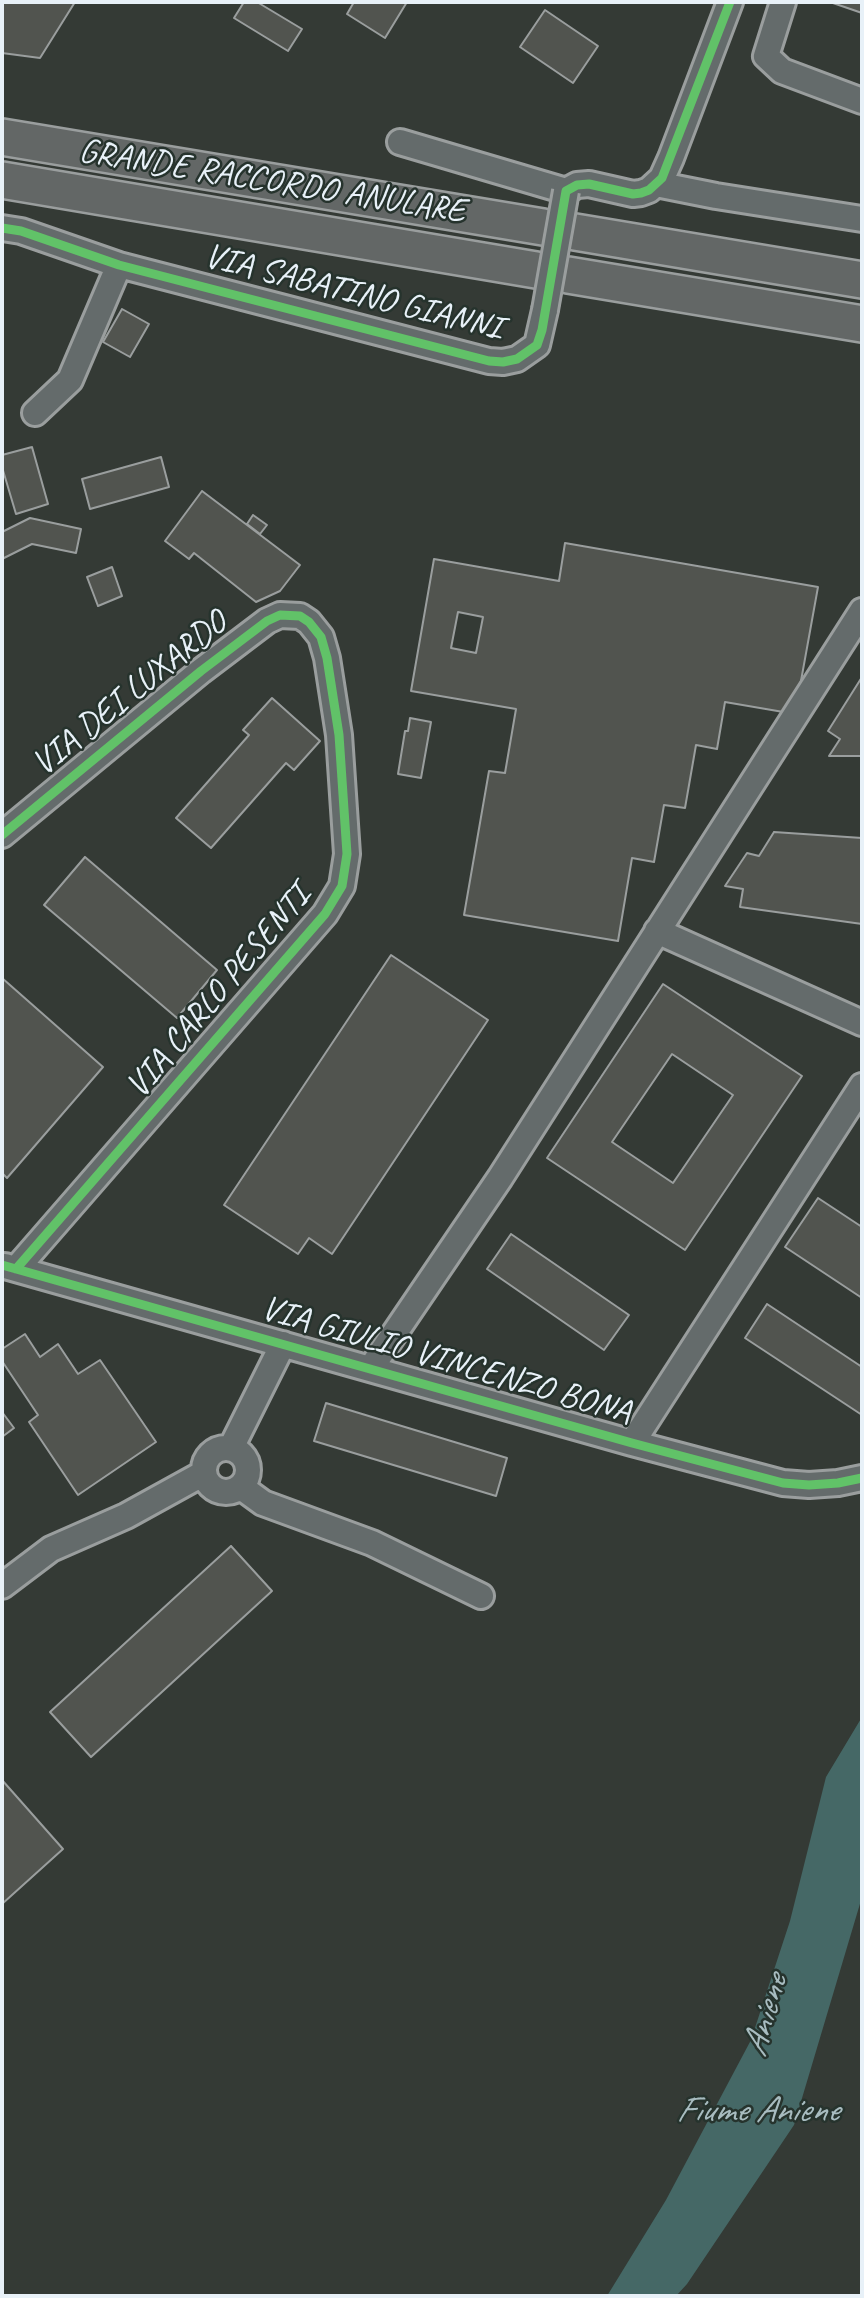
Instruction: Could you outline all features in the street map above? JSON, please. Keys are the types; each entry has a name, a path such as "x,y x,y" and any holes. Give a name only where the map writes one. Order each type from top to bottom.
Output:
{"highway":[{"name":"GRANDE RACCORDO ANULARE","path":"2,137 862,280"},
{"name":"GRANDE RACCORDO ANULARE","path":"2,180 862,324"}],"street":[{"path":"400,142 566,191 577,185 589,184 633,194 649,190 662,178 671,158 730,2"},
{"path":"783,2 766,56 782,71 862,101"},
{"path":"656,184 862,219"},
{"name":"VIA SABATINO GIANNI","path":"2,228 21,231 119,265 489,361 503,362 517,359 537,345 566,191"},
{"path":"35,413 70,380 119,265"},
{"name":"VIA GIULIO VINCENZO BONA","path":"371,1368 499,1178 862,611"},
{"name":"VIA DEI LUXARDO","path":"2,835 250,632 280,615 300,616"},
{"name":"VIA CARLO PESENTI","path":"9,1267 325,914 342,886 347,854 334,696 324,643 316,630 300,616"},
{"path":"657,931 862,1023"},
{"path":"632,1443 862,1086"},
{"name":"VIA GIULIO VINCENZO BONA","path":"9,1267 783,1483 809,1485 862,1478"},
{"path":"231,1448 283,1344"},
{"path":"224,1447 231,1448 243,1455 248,1468 241,1486 228,1492 215,1489 205,1479 204,1472 206,1459 211,1453 224,1447"},
{"path":"2,1586 51,1549 126,1516 204,1472"},
{"path":"241,1486 262,1503 372,1543 481,1596"}],"water":[{"name":"Fiume Aniene","path":"862,1717 862,1897 794,2125 687,2284 676,2296 607,2296 666,2200 751,2040 790,1921 826,1777"}],"building":[{"path":"2,2 75,2 40,58 2,53"},
{"path":"244,2 257,2 302,29 288,51 234,18"},
{"path":"354,2 407,2 385,38 347,14"},
{"path":"830,2 862,2 862,13"},
{"path":"545,10 598,46 573,83 520,47"},
{"path":"122,309 149,324 130,357 103,342"},
{"path":"32,447 48,504 16,514 2,467 2,455"},
{"path":"161,457 169,487 90,509 82,479"},
{"path":"202,491 300,565 280,591 256,602 194,553 189,559 165,541"},
{"path":"253,515 267,525 260,534 247,524"},
{"path":"30,518 81,529 76,553 32,544 2,559 2,532"},
{"path":"565,543 818,587 795,714 725,702 717,749 696,745 685,808 664,805 654,862 632,858 618,941 464,915 489,771 505,773 516,709 411,691 434,559 559,581","holes":["458,612 483,617 476,653 451,648"]},
{"path":"112,567 122,596 98,606 87,577"},
{"path":"862,677 862,756 829,756 840,739 828,731"},
{"path":"272,698 320,741 294,770 286,763 211,848 176,818 249,735 243,730"},
{"path":"410,718 431,722 421,778 398,774 405,731 408,731"},
{"path":"774,832 862,838 862,924 740,907 743,889 725,886 747,853 759,856"},
{"path":"85,857 217,970 177,1018 44,905"},
{"path":"391,955 488,1020 332,1254 309,1238 298,1254 224,1205"},
{"path":"2,978 103,1067 7,1178 2,1173"},
{"path":"663,984 802,1076 685,1250 547,1158","holes":["672,1054 733,1095 673,1183 612,1142"]},
{"path":"818,1198 862,1227 862,1298 785,1247"},
{"path":"511,1234 629,1315 604,1350 487,1269"},
{"path":"767,1304 862,1367 862,1415 745,1338"},
{"path":"25,1334 40,1357 58,1344 78,1374 100,1360 156,1442 78,1495 29,1422 38,1415 2,1361 2,1349"},
{"path":"326,1403 507,1458 496,1496 314,1441"},
{"path":"2,1412 14,1428 2,1437"},
{"path":"231,1546 272,1591 91,1757 50,1712"},
{"path":"2,1780 63,1849 2,1904"}],"cycle path":[{"path":"2,228 21,231 119,265 489,361 517,359 537,345 542,330 566,191 577,185 589,184 633,194 641,193 649,190 662,178 730,2"},
{"path":"2,835 201,671 267,621 280,615 300,616 309,622 321,637 327,658 339,735 347,854 342,886 325,914 16,1269"},
{"path":"2,1265 783,1483 809,1485 862,1478"}],"water label":[{"name":"Aniene","path":"766,2016"}]}
